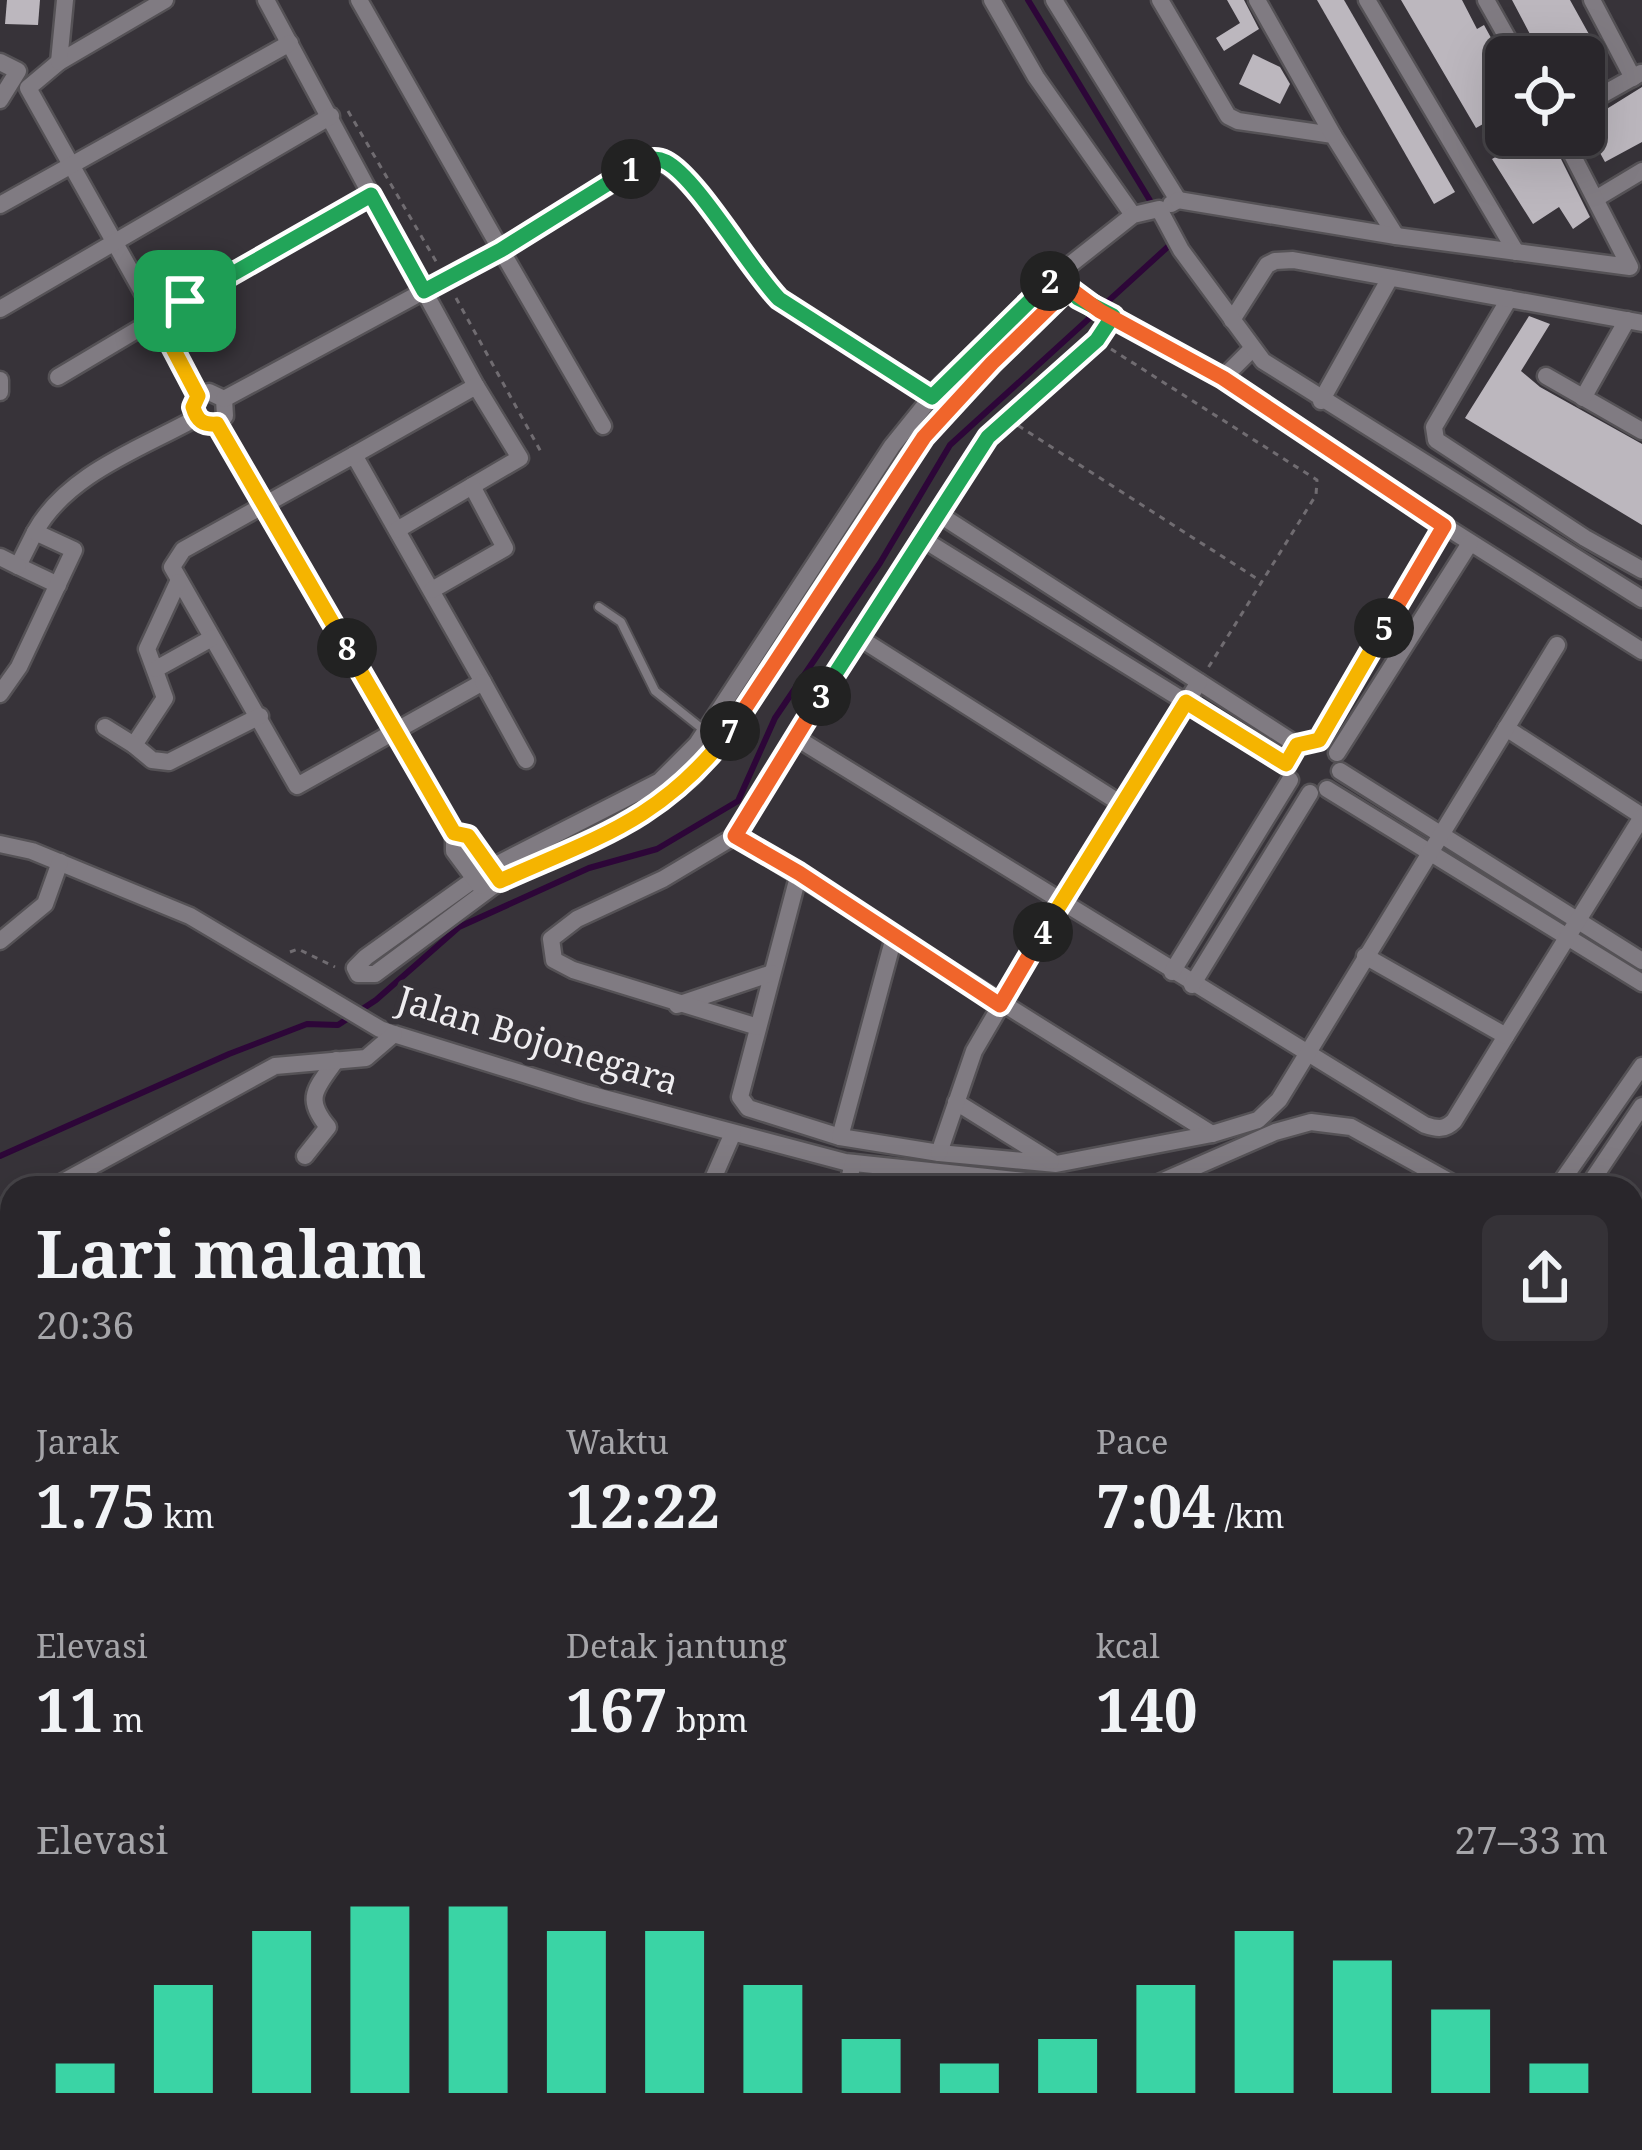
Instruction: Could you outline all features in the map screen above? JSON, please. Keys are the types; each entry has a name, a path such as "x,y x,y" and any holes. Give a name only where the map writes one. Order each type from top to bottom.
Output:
{"street":[{"path":"59,62 64,0"},
{"path":"165,0 59,62 28,88 198,396"},
{"path":"266,0 290,44 338,110 371,195 520,460 397,530"},
{"path":"359,0 603,426"},
{"path":"992,0 1036,77 1152,214 1252,350 1321,401 1642,599"},
{"path":"1054,0 1178,200"},
{"path":"1160,0 1228,116 1334,135"},
{"path":"1257,0 1396,236"},
{"path":"1367,0 1516,251"},
{"path":"1486,0 1506,36"},
{"path":"1592,0 1638,75 1605,93"},
{"path":"0,206 290,44"},
{"path":"0,62 18,71 0,100"},
{"path":"0,309 338,110"},
{"path":"1574,156 1636,265"},
{"path":"224,399 501,250 646,159 665,162 686,179 779,299 958,399"},
{"path":"1597,198 1642,171"},
{"path":"58,377 371,195"},
{"path":"355,968 363,977 375,974 495,874 660,781 706,732 892,446 937,391 1152,214 1178,200 1396,236 1636,265"},
{"path":"1232,320 1267,265 1293,260 1634,322 1583,398"},
{"path":"1321,401 1390,278"},
{"path":"1068,286 1107,314 1223,378 1642,651"},
{"path":"495,874 635,820 692,777 743,713 906,461 958,399 1068,286"},
{"path":"1509,299 1434,427 1436,440 1642,570"},
{"path":"1097,340 1107,314"},
{"path":"1223,378 1252,350"},
{"path":"1546,376 1642,431"},
{"path":"0,380 0,392"},
{"path":"476,386 183,550 172,567 297,786 483,682"},
{"path":"209,392 224,399 225,416 217,424 196,418 193,407 198,396 209,392"},
{"path":"18,566 47,510 80,482 196,418"},
{"path":"217,424 454,833 454,850 479,885"},
{"path":"354,455 526,760"},
{"path":"432,590 505,548 472,486"},
{"path":"758,1027 573,970 554,960 550,939 577,919 663,879 735,836 937,513 1297,745 1319,740 1444,526"},
{"path":"0,694 19,667 74,550 35,532"},
{"path":"921,538 1186,702 1288,772 1298,789 1319,791 1642,983"},
{"path":"1192,985 1338,762 1470,542"},
{"path":"0,557 58,585"},
{"path":"134,745 165,698 147,650 178,582"},
{"path":"858,637 1123,805"},
{"path":"156,669 212,638"},
{"path":"799,873 740,1088 741,1102 748,1108 840,1137 939,1153 1057,1164 1212,1134 1258,1120 1279,1100 1557,645"},
{"path":"939,1153 974,1051 1199,682"},
{"path":"104,727 152,760 170,762 260,716"},
{"path":"795,737 1192,985 1436,1129 1454,1121 1642,817 1506,728"},
{"path":"1319,740 1338,762 1439,834 1642,961"},
{"path":"1172,971 1288,772 1297,745"},
{"path":"679,762 692,777"},
{"path":"454,833 468,836 495,874"},
{"path":"735,836 1212,1134"},
{"name":"Jalan Bojonegara","path":"0,844 60,862 190,916 387,1031 585,1093 853,1163 978,1176"},
{"path":"0,940 45,904 60,862"},
{"path":"840,1137 894,937"},
{"path":"1365,956 1506,1036"},
{"path":"676,1005 772,973"},
{"path":"74,1176 274,1066 366,1058 387,1031"},
{"path":"305,1156 328,1127 316,1112 314,1094 336,1060"},
{"path":"1566,1176 1642,1066"},
{"path":"956,1102 1057,1164"},
{"path":"1595,1176 1642,1106"},
{"path":"1174,1176 1275,1132 1311,1122 1351,1127 1439,1176"},
{"path":"714,1176 733,1132"},
{"path":"850,1176 853,1163"}],"lane":[{"path":"599,607 621,622 656,692 706,732"}],"path":[{"path":"338,110 447,280 541,452"},
{"path":"937,513 988,437 1097,340 1317,480 1316,495 1199,682"},
{"path":"1006,418 1262,582"},
{"path":"266,961 298,949 342,970 355,968"}],"building":[{"path":"7,0 40,0 38,25 5,24"},
{"path":"1227,0 1244,0 1259,29 1224,51 1216,38 1240,23"},
{"path":"1317,0 1344,0 1455,192 1434,204"},
{"path":"1401,0 1462,0 1477,29 1484,25 1490,36 1485,36 1485,123 1476,128"},
{"path":"1512,0 1570,0 1590,36 1531,36"},
{"path":"1253,54 1280,67 1290,84 1280,104 1239,84"},
{"path":"1642,87 1642,142 1605,162 1602,156 1605,110"},
{"path":"1560,156 1590,217 1573,229 1559,207 1533,224 1492,159"},
{"path":"1529,316 1550,324 1521,371 1540,387 1642,444 1642,525 1465,418"}],"waterway":[{"path":"1028,0 1154,207"},
{"path":"0,1156 229,1054 307,1024 338,1025 376,1000 459,927 589,868 657,849 738,801 775,718 880,563 950,445 1172,243"}],"route":[{"path":"185,301 157,318 198,396 193,407 196,418 217,424 454,833 468,836 500,881 635,820 692,777 743,713 924,437 1067,286 1078,298 1100,311 1113,316 1142,331 1223,378 1444,526 1319,740 1297,745 1286,764 1186,702 1000,1005 735,836 988,437 1097,340 1113,316 1078,298 1057,274 932,397 779,299 686,179 665,162 652,159 424,291 371,195 185,301"}]}
